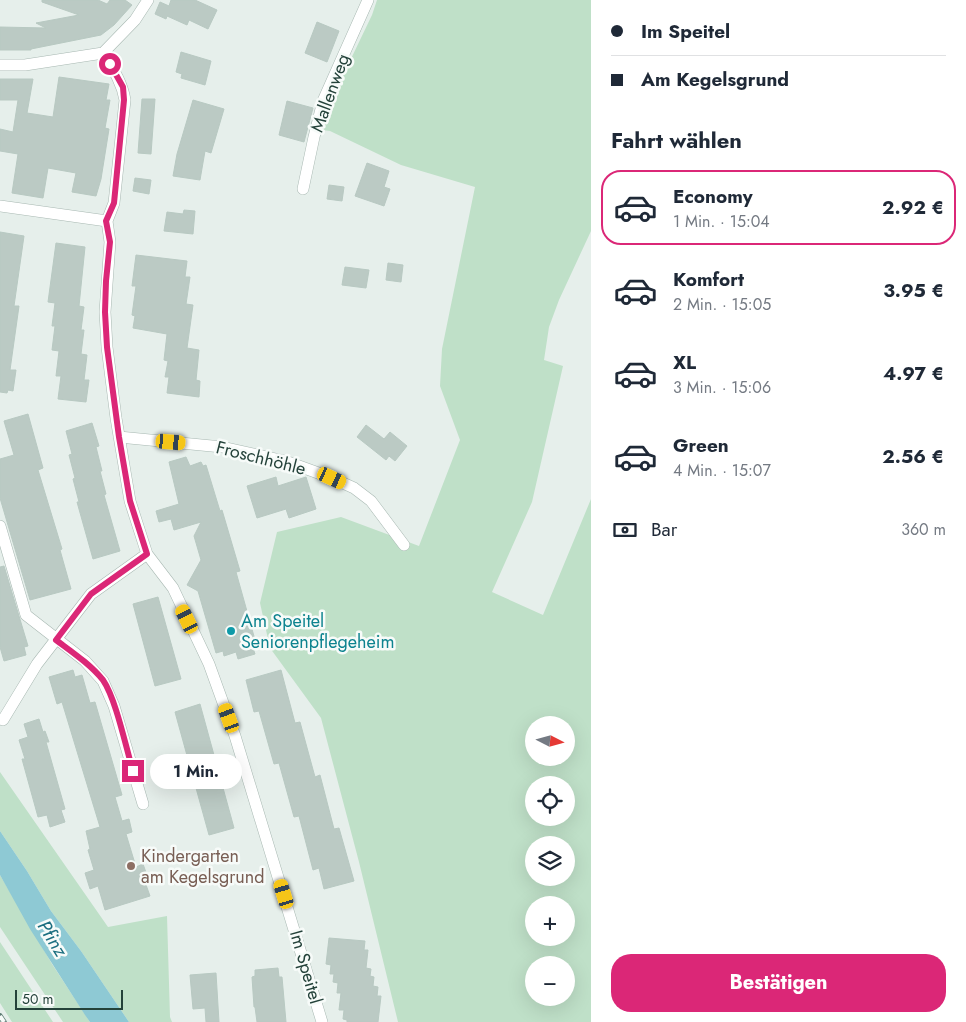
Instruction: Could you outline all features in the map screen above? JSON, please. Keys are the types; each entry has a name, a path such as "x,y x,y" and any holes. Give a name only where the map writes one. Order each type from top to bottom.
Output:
{"street":[{"path":"0,65 24,65 103,53 135,20 148,0"},
{"name":"Mallenweg","path":"303,189 324,101 368,0"},
{"name":"Im Speitel","path":"103,53 118,75 123,87 124,100 114,203 106,221 110,242 105,312 107,347 130,501 147,554 173,588 209,664 238,745 322,1022"},
{"path":"0,206 106,221"},
{"name":"Froschhöhle","path":"119,437 222,447 285,462 332,478 354,488 371,500 404,544"},
{"path":"0,526 26,615 85,661 104,681 114,706 143,804"},
{"path":"3,720 37,664 91,594 147,554"}],"green space":[{"path":"377,0 591,0 591,231 559,300 549,327 544,360 563,366 532,502 492,592 543,615 591,499 591,1022 398,1022 321,718 270,648 260,603 277,532 341,517 419,546 460,440 440,386 442,349 475,187 401,165 330,131 321,130 324,115 372,15"},
{"path":"0,772 108,927 167,916 170,1017 172,1022 129,1022 81,951 51,911 0,831"},
{"path":"0,875 52,964 90,1022 63,1022 0,927"},
{"path":"0,942 53,1022 12,1022 0,1003"}],"water":[{"name":"Pfinz","path":"0,831 51,911 81,951 129,1022 90,1022 85,1015 30,929 0,875"}],"building":[{"path":"42,0 98,0 107,4 110,0 125,0 132,5 114,25 101,35 31,50 0,50 0,27 46,28 36,23 79,15 42,2"},
{"path":"171,0 195,0 217,10 208,29 189,20 187,25 167,16 166,19 155,14 160,2 169,6"},
{"path":"317,22 339,31 327,62 305,53"},
{"path":"181,52 211,61 205,85 181,78 182,74 176,72"},
{"path":"59,77 109,84 106,100 110,100 105,128 109,129 101,179 96,196 72,192 76,173 48,168 43,198 12,193 18,154 0,151 0,129 13,132 18,100 0,100 0,79 33,79 27,113 53,117"},
{"path":"142,99 155,99 151,154 138,153"},
{"path":"193,100 224,109 211,153 205,151 200,180 173,176 177,154"},
{"path":"287,101 313,108 304,142 279,135"},
{"path":"367,163 389,171 384,187 390,189 384,206 355,196"},
{"path":"135,178 151,180 149,194 133,191"},
{"path":"329,185 344,187 342,201 327,199"},
{"path":"184,210 195,211 193,234 164,231 167,212 183,214"},
{"path":"0,232 24,236 14,306 19,306 10,370 16,370 13,391 8,390 7,393 0,392"},
{"path":"56,243 85,247 79,306 84,307 81,330 84,330 81,354 87,355 84,380 89,380 86,402 58,399 61,376 56,376 59,351 52,350 55,326 52,326 55,303 48,302"},
{"path":"136,255 187,261 185,277 190,277 186,304 193,305 187,348 199,350 196,380 200,381 199,397 167,393 169,377 165,377 168,361 164,360 167,334 133,328 135,316 132,315 136,286 132,286"},
{"path":"388,263 403,265 401,282 386,280"},
{"path":"345,267 369,270 366,288 342,285"},
{"path":"28,414 43,468 38,470 62,549 60,550 71,589 30,600 0,498 0,459 14,455 4,421"},
{"path":"92,423 99,446 96,447 106,494 104,495 120,551 93,559 77,502 79,502 73,479 75,478 69,455 72,454 66,431"},
{"path":"366,425 384,439 390,432 407,446 395,461 389,456 386,460 357,437"},
{"path":"186,457 190,466 201,462 203,466 206,465 220,511 222,510 240,571 236,572 257,647 253,648 255,654 238,659 236,652 224,656 223,651 216,653 198,591 187,585 201,560 194,536 201,522 174,530 171,519 159,522 156,511 179,504 169,462"},
{"path":"276,477 278,486 306,477 316,509 289,518 286,509 257,518 247,486"},
{"path":"4,566 28,646 24,647 26,655 4,661 0,647 0,567"},
{"path":"158,597 181,679 155,686 133,604"},
{"path":"73,670 75,677 82,675 90,703 95,702 122,795 115,797 122,821 129,819 132,832 126,834 136,867 143,864 149,881 145,882 150,896 105,910 98,886 90,889 85,873 94,870 88,850 90,849 86,831 100,827 62,702 57,704 49,677"},
{"path":"281,670 295,723 300,722 315,777 320,775 334,829 339,828 354,881 324,889 319,868 313,870 299,816 294,817 279,763 274,764 259,711 254,712 246,680"},
{"path":"200,704 234,828 209,835 175,712"},
{"path":"39,719 43,732 45,731 49,742 46,742 65,809 61,810 65,822 50,827 47,815 38,817 22,759 25,759 19,740 28,737 24,724"},
{"path":"329,938 365,941 364,950 368,950 366,968 371,969 370,976 374,977 373,986 378,987 377,996 381,996 378,1022 347,1022 347,1020 343,1019 344,1010 339,1010 341,993 337,993 338,983 333,982 334,974 330,974 331,965 326,964"},
{"path":"278,968 279,977 282,977 286,1022 257,1022 252,977 255,976 255,970"},
{"path":"216,973 219,1022 206,1022 205,1008 193,1009 190,975"}],"railway":[{"path":"0,1016 4,1022"}],"place":[{"name":"Am Speitel Seniorenpflegeheim","path":"231,631"},
{"name":"Kindergarten am Kegelsgrund","path":"131,866"}],"route":[{"path":"110,64 118,75 123,87 124,100 114,203 106,221 110,242 105,312 107,347 130,501 147,554 91,594 56,640 85,661 104,681 114,706 133,771"}]}
